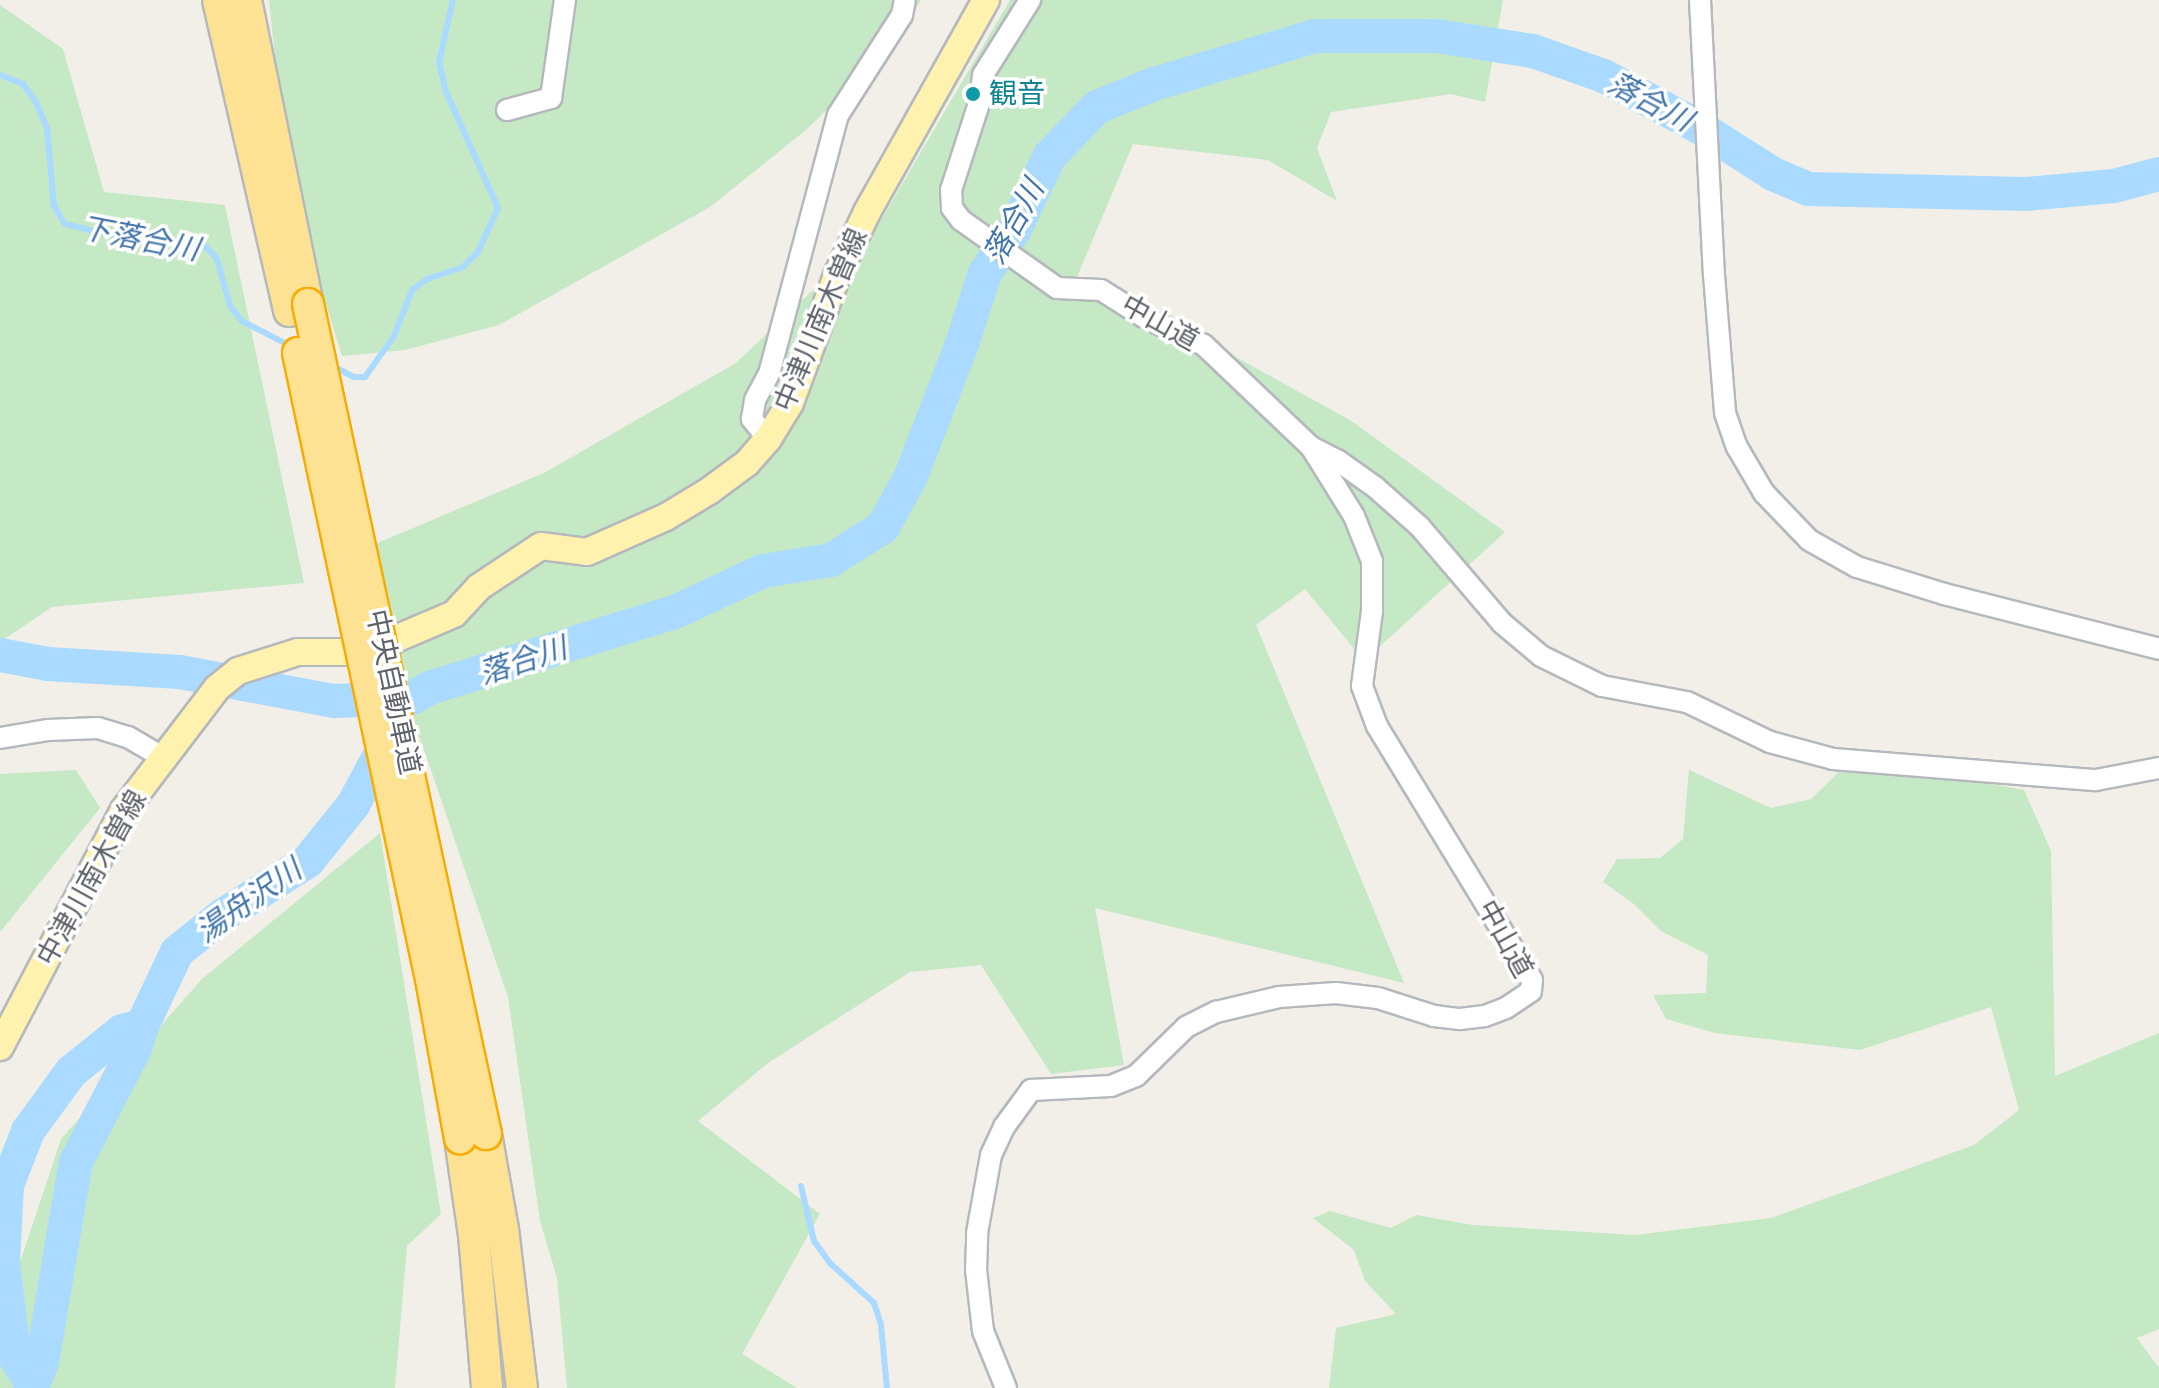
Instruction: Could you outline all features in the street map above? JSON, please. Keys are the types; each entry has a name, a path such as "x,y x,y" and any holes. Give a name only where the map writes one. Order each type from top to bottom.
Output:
{"highway":[{"name":"中央自動車道","path":"218,0 298,307"},
{"name":"中央自動車道","path":"246,0 298,307 473,1136 503,1229 522,1388"},
{"name":"中央自動車道","path":"473,1136 474,1235 487,1388"}],"main road":[{"name":"中津川南木曽線","path":"0,1047 124,810 217,688 238,671 298,652 351,652 393,640 454,614 479,587 541,546 587,552 666,517 735,472 768,439 790,403 837,275 867,212 986,0"}],"street":[{"path":"507,110 551,98 565,0"},
{"path":"768,439 752,419 755,400 769,374 838,115 902,15 905,0"},
{"name":"中山道","path":"1006,1388 983,1331 976,1270 977,1233 991,1155 1004,1127 1031,1090 1111,1086 1136,1076 1186,1027 1216,1012 1279,997 1336,993 1378,998 1434,1016 1460,1019 1485,1016 1506,1008 1531,991 1532,980 1377,726 1362,686 1372,611 1372,561 1354,516 1311,447 1204,345 1144,317 1101,290 1057,288 961,220 952,208 951,190 980,100 983,75 1030,0"},
{"path":"1700,9 1714,275 1725,413 1737,447 1764,493 1809,540 1835,556 1883,576 2159,649"},
{"path":"1311,447 1337,460 1375,487 1420,527 1502,623 1541,656 1602,686 1687,702 1770,742 1833,759 2096,780 2159,768"},
{"path":"0,738 48,730 98,728 128,737 164,758"}],"green space":[{"path":"269,0 921,0 894,44 806,130 710,207 499,325 405,350 342,356 309,248 282,125"},
{"path":"1010,0 1503,0 1485,102 1451,94 1331,112 1317,148 1337,201 1268,160 1133,144 1074,284 1212,344 1350,420 1505,532 1364,661 1305,589 1256,625 1404,983 1095,908 1124,1065 1051,1074 981,965 910,972 768,1063 698,1121 820,1214 742,1354 797,1388 567,1388 557,1278 540,1221 508,997 376,608 375,544 544,473 736,363 874,232"},
{"path":"0,5 63,49 104,192 225,205 304,583 52,607 0,642"},
{"path":"1852,759 2024,790 2051,851 2055,1076 2159,1033 2159,1329 2137,1338 2159,1368 2159,1388 1329,1388 1336,1328 1396,1314 1365,1281 1354,1250 1313,1218 1330,1211 1391,1228 1416,1215 1473,1225 1635,1235 1771,1218 1974,1145 2019,1110 1991,1007 1860,1050 1715,1033 1666,1019 1653,995 1706,993 1708,955 1661,931 1634,904 1603,882 1617,859 1660,858 1683,839 1689,770 1771,808 1811,799"},
{"path":"76,770 100,808 0,932 0,774"},
{"path":"380,833 441,1214 407,1246 395,1388 0,1388 0,1322 61,1139 202,979"}],"waterway":[{"name":"下落合川","path":"333,366 354,377 365,377 394,336 412,290 427,279 463,267 478,252 498,208 446,92 439,62 453,0"},
{"name":"落合川","path":"0,655 48,664 180,672 334,701 412,698 429,688 675,612 763,571 831,560 883,527 911,476 962,344 985,273 1015,229 1049,157 1097,107 1154,84 1315,36 1437,36 1533,51 1604,76 1701,128 1773,174 1808,189 2026,194 2114,186 2159,174"},
{"name":"下落合川","path":"0,75 23,84 36,102 47,128 54,206 65,224 119,237 168,239 206,247 217,259 230,306 242,321 294,348"},
{"name":"湯舟沢川","path":"32,1388 42,1362 76,1162 135,1048 142,1026 177,952 223,915 308,861 353,805 394,729"},
{"name":"湯舟沢川","path":"32,1384 14,1355 3,1263 7,1185 28,1131 71,1072 122,1031 142,1026"},
{"path":"801,1186 814,1241 831,1264 874,1303 881,1325 887,1388"}],"place":[{"name":"観音","path":"973,94"}]}
